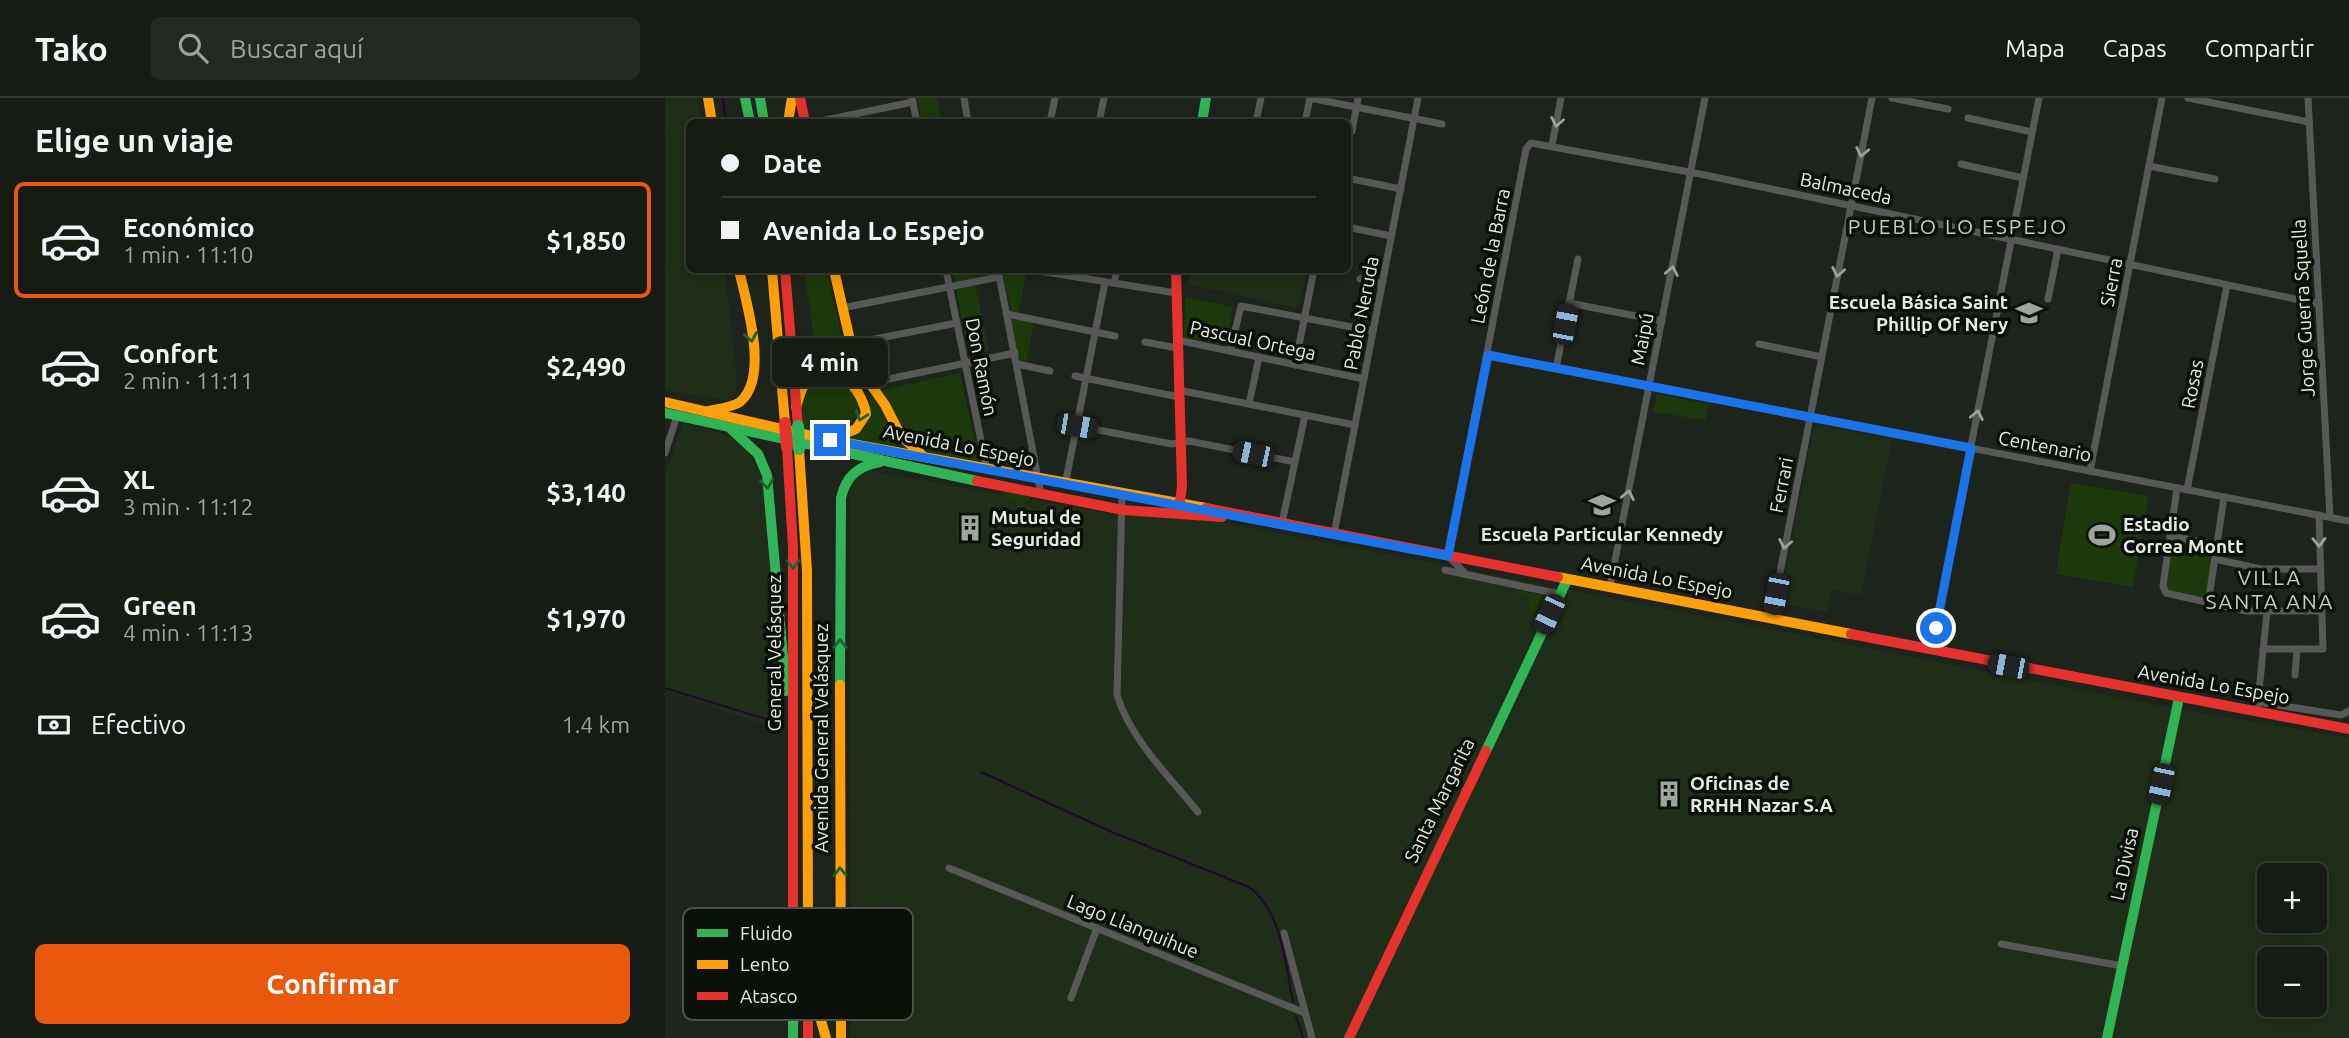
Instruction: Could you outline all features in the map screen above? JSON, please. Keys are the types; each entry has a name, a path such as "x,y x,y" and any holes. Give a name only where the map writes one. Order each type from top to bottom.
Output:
{"main road":[{"path":"708,98 712,119"},
{"path":"760,98 764,119"},
{"path":"788,119 792,98"},
{"path":"800,98 804,119"},
{"path":"1202,119 1206,98"},
{"path":"745,99 749,119"},
{"path":"706,411 739,402 754,379 753,352 740,273"},
{"name":"General Velásquez","path":"772,273 793,448 793,908"},
{"name":"General Velásquez","path":"785,273 796,407 792,424"},
{"path":"837,273 849,344 855,362 904,448 892,460 858,457"},
{"path":"1176,273 1179,510"},
{"path":"796,407 802,390 818,376 834,373 854,382 864,398 861,422 852,431 830,440"},
{"name":"Avenida Lo Espejo","path":"665,402 830,440 904,448 942,468 1041,494 1123,510 1179,510 1282,523 2179,698 2258,706 2349,729"},
{"name":"Avenida Lo Espejo","path":"671,414 880,462 986,470 1122,495 1179,510"},
{"path":"731,429 758,454 767,475 793,766"},
{"name":"General Velásquez","path":"793,448 807,571 808,908"},
{"name":"Avenida General Velásquez","path":"841,908 840,508 842,486 848,476 863,465 880,462"},
{"name":"Santa Margarita","path":"1349,1038 1567,580"},
{"name":"La Divisa","path":"2107,1038 2179,698"},
{"name":"General Velásquez","path":"793,1020 793,1038"},
{"name":"General Velásquez","path":"808,1020 808,1038"},
{"path":"820,1020 826,1038"},
{"name":"Avenida General Velásquez","path":"841,1020 841,1038"}],"street":[{"path":"964,98 968,119"},
{"path":"1051,119 1055,98"},
{"path":"1100,119 1104,98"},
{"path":"1257,119 1261,98"},
{"path":"1306,119 1310,98 1442,124"},
{"path":"1352,131 1358,98"},
{"name":"Pablo Neruda","path":"1334,534 1418,98"},
{"path":"1552,145 1561,98"},
{"name":"Maipú","path":"1609,586 1705,98"},
{"name":"Ferrari","path":"1771,618 1872,98"},
{"path":"1892,98 1948,109"},
{"path":"1931,650 2039,98"},
{"name":"Sierra","path":"2090,471 2162,98"},
{"path":"2188,98 2309,122"},
{"name":"Jorge Guerra Squella","path":"2308,98 2330,517"},
{"path":"829,119 912,100 916,119"},
{"path":"1968,118 2032,132"},
{"name":"Balmaceda","path":"1531,143 1691,172 2319,304"},
{"name":"León de la Barra","path":"1448,556 1527,149 1531,143"},
{"path":"1961,164 2023,178"},
{"path":"2149,166 2215,179"},
{"path":"1351,179 1401,189"},
{"path":"1351,228 1391,236"},
{"path":"2048,299 2058,248"},
{"path":"1556,368 1578,259"},
{"name":"Don Ramón","path":"947,273 986,470"},
{"path":"842,308 950,287 999,273 1041,494"},
{"path":"1069,273 1105,282 1176,293"},
{"path":"1114,282 1116,273"},
{"path":"1295,365 1313,273"},
{"path":"1360,279 1382,284"},
{"path":"1065,485 1105,282"},
{"name":"Rosas","path":"2187,490 2227,285"},
{"path":"1569,303 1662,321"},
{"path":"1230,351 1240,307 1373,331"},
{"path":"1007,314 1115,336"},
{"path":"849,344 957,323"},
{"name":"Pascual Ortega","path":"1145,342 1230,351 1364,379"},
{"path":"1759,344 1822,357"},
{"path":"869,383 1015,353"},
{"name":"Centenario","path":"1488,355 2349,521"},
{"path":"1249,404 1259,357"},
{"path":"1017,364 1050,371"},
{"path":"1075,376 1249,404 1355,425"},
{"path":"665,453 671,414"},
{"path":"1282,523 1305,415"},
{"path":"1077,426 1172,444 1188,441 1295,462"},
{"path":"2177,488 2164,591 2209,604 2267,612 2321,611"},
{"path":"1122,495 1117,695 1124,718 1135,735 1198,812"},
{"path":"2209,604 2224,497"},
{"path":"2263,649 2323,649 2319,515"},
{"path":"2170,536 2217,545"},
{"path":"1448,556 1466,574"},
{"path":"2215,559 2261,569 2319,569"},
{"name":"Avenida Lo Espejo","path":"1445,570 1559,594"},
{"path":"2267,612 2258,706 2341,715 2349,711"},
{"path":"2295,675 2297,649"},
{"name":"Lago Llanquihue","path":"949,868 1305,1013"},
{"path":"1070,998 1097,928"},
{"path":"1284,933 1312,1038"},
{"path":"2000,944 2122,966"}],"shaded area":[{"path":"665,98 697,98 700,119 686,119 686,273 725,273 737,385 733,395 724,400 665,390"},
{"path":"1190,273 1306,273 1298,308 1188,284"},
{"path":"683,422 730,436 748,452 762,477 775,631 778,729 665,690 665,475"},
{"path":"1818,425 1892,439 1861,595 1831,589 1827,612 1779,603 1813,429"},
{"path":"869,471 1119,515 1223,522 2167,707 2349,738 2349,1038 851,1038 851,1020 913,1020 913,908 851,908 850,486 860,474"}],"green space":[{"path":"917,98 937,98 941,119 921,119"},
{"path":"804,273 828,273 844,350 817,355"},
{"path":"954,273 974,273 975,278 956,282"},
{"path":"1003,273 1027,273 1018,313 1011,312"},
{"path":"975,285 989,351 969,355 956,289"},
{"path":"1185,297 1233,307 1226,345 1184,337"},
{"path":"1010,317 1034,322 1026,363 1019,362"},
{"path":"960,373 980,464 932,453 914,444 881,390"},
{"path":"820,379 842,380 859,399 854,419 849,426 833,433 804,432 806,396"},
{"path":"867,392 891,428 896,451 846,441 860,432 867,421"},
{"path":"1657,394 1709,404 1705,420 1653,412"},
{"name":"Estadio Correa Montt","path":"2071,483 2148,496 2133,587 2056,574"},
{"path":"1007,491 1027,495 1030,499 1023,503 1012,503 1004,495"},
{"path":"2173,539 2213,548 2207,600 2170,591 2166,586"},
{"path":"1514,591 1542,596 1531,621 1528,598"}],"waterway":[{"path":"723,98 726,119"},
{"path":"665,688 769,720"},
{"path":"981,772 1112,832 1249,887 1269,910 1276,924 1293,1002"},
{"path":"1296,1016 1303,1038"}],"traffic: fast":[{"path":"745,98 749,119"},
{"path":"760,98 764,119"},
{"path":"1202,119 1206,98"},
{"path":"665,413 977,481"},
{"path":"798,426 799,449"},
{"path":"731,429 758,454 767,475 786,691"},
{"path":"840,685 841,498 854,473 865,466 880,462"},
{"path":"1486,751 1567,580"},
{"path":"2107,1038 2179,698"},
{"path":"793,1020 793,1038"}],"traffic: slow":[{"path":"708,98 712,119"},
{"path":"788,119 792,98"},
{"path":"709,411 740,402 749,390 753,375 753,339 740,273"},
{"path":"772,273 785,423"},
{"path":"835,273 855,362 885,405 901,436 922,455"},
{"path":"796,407 805,384 817,375 836,374 853,386 866,414 856,429 830,440"},
{"path":"665,402 830,440 1206,508"},
{"path":"799,449 807,571 808,908"},
{"path":"1558,577 1851,634"},
{"path":"840,685 841,908"},
{"path":"821,1020 826,1038"},
{"path":"841,1020 841,1038"}],"traffic: jam":[{"path":"800,98 804,119"},
{"path":"785,273 798,426"},
{"path":"1176,273 1182,486 1179,509"},
{"path":"785,423 787,447"},
{"path":"787,447 793,548 793,908"},
{"path":"977,481 1123,510 1222,517"},
{"path":"1206,508 1558,577"},
{"path":"1851,634 2349,729"},
{"path":"1349,1038 1486,751"},
{"path":"808,1020 808,1038"}],"place":[{"name":"Escuela Básica Saint Phillip Of Nery","path":"2029,313"},
{"name":"Escuela Particular Kennedy","path":"1602,505"},
{"name":"Mutual de Seguridad","path":"970,528"},
{"name":"Estadio Correa Montt","path":"2102,535"},
{"name":"Oficinas de RRHH Nazar S.A","path":"1669,794"}],"district":[{"name":"PUEBLO LO ESPEJO","path":"1958,227"},
{"name":"VILLA SANTA ANA","path":"2270,590"}],"route":[{"path":"830,440 1065,485 1180,503 1448,556 1488,355 1971,448 1936,628"}]}
